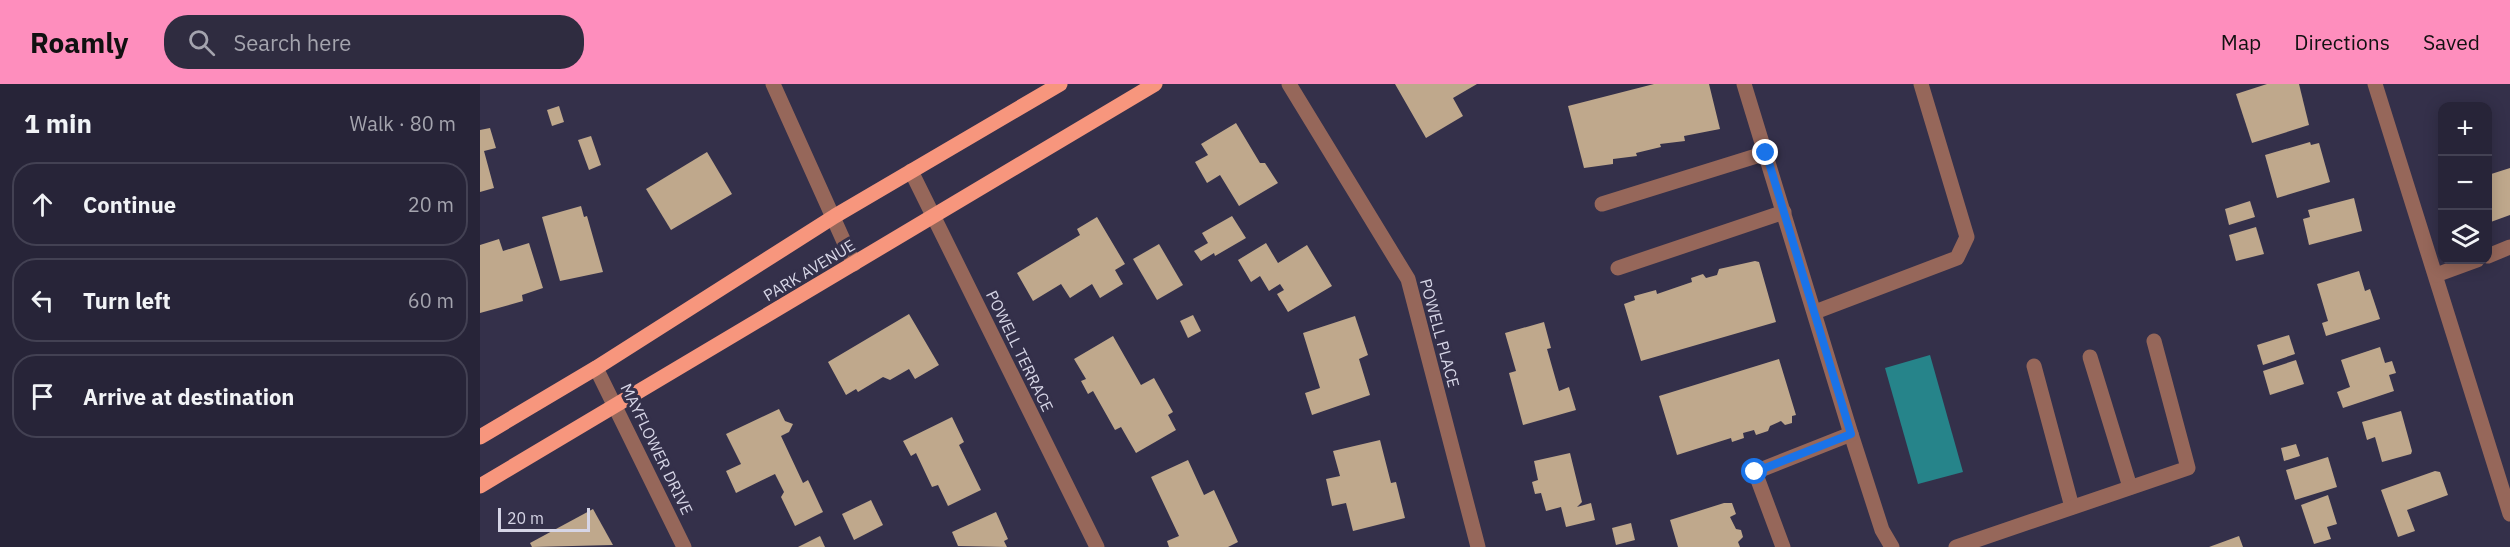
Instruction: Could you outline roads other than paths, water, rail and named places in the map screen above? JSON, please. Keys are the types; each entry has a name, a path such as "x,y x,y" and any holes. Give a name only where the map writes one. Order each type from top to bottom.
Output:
{"main road":[{"name":"PARK AVENUE","path":"480,437 596,368 835,216 1060,84"},
{"name":"PARK AVENUE","path":"480,486 1155,84"}],"street":[{"path":"773,84 835,216 854,264"},
{"name":"POWELL PLACE","path":"1290,84 1408,279 1478,547"},
{"path":"1744,84 1851,434 1882,530 1892,547"},
{"path":"1815,312 1957,258 1967,237 1921,84"},
{"path":"2374,84 2510,514"},
{"path":"1602,204 1766,153"},
{"name":"POWELL TERRACE","path":"911,171 1097,547"},
{"path":"1618,268 1784,212"},
{"path":"2492,254 2510,247"},
{"path":"2436,275 2466,264"},
{"path":"1956,547 2188,468 2154,341"},
{"path":"2090,357 2130,487"},
{"path":"2034,366 2072,507"},
{"name":"MAYFLOWER DRIVE","path":"596,368 684,547"},
{"path":"1783,547 1755,472 1851,434"}]}
